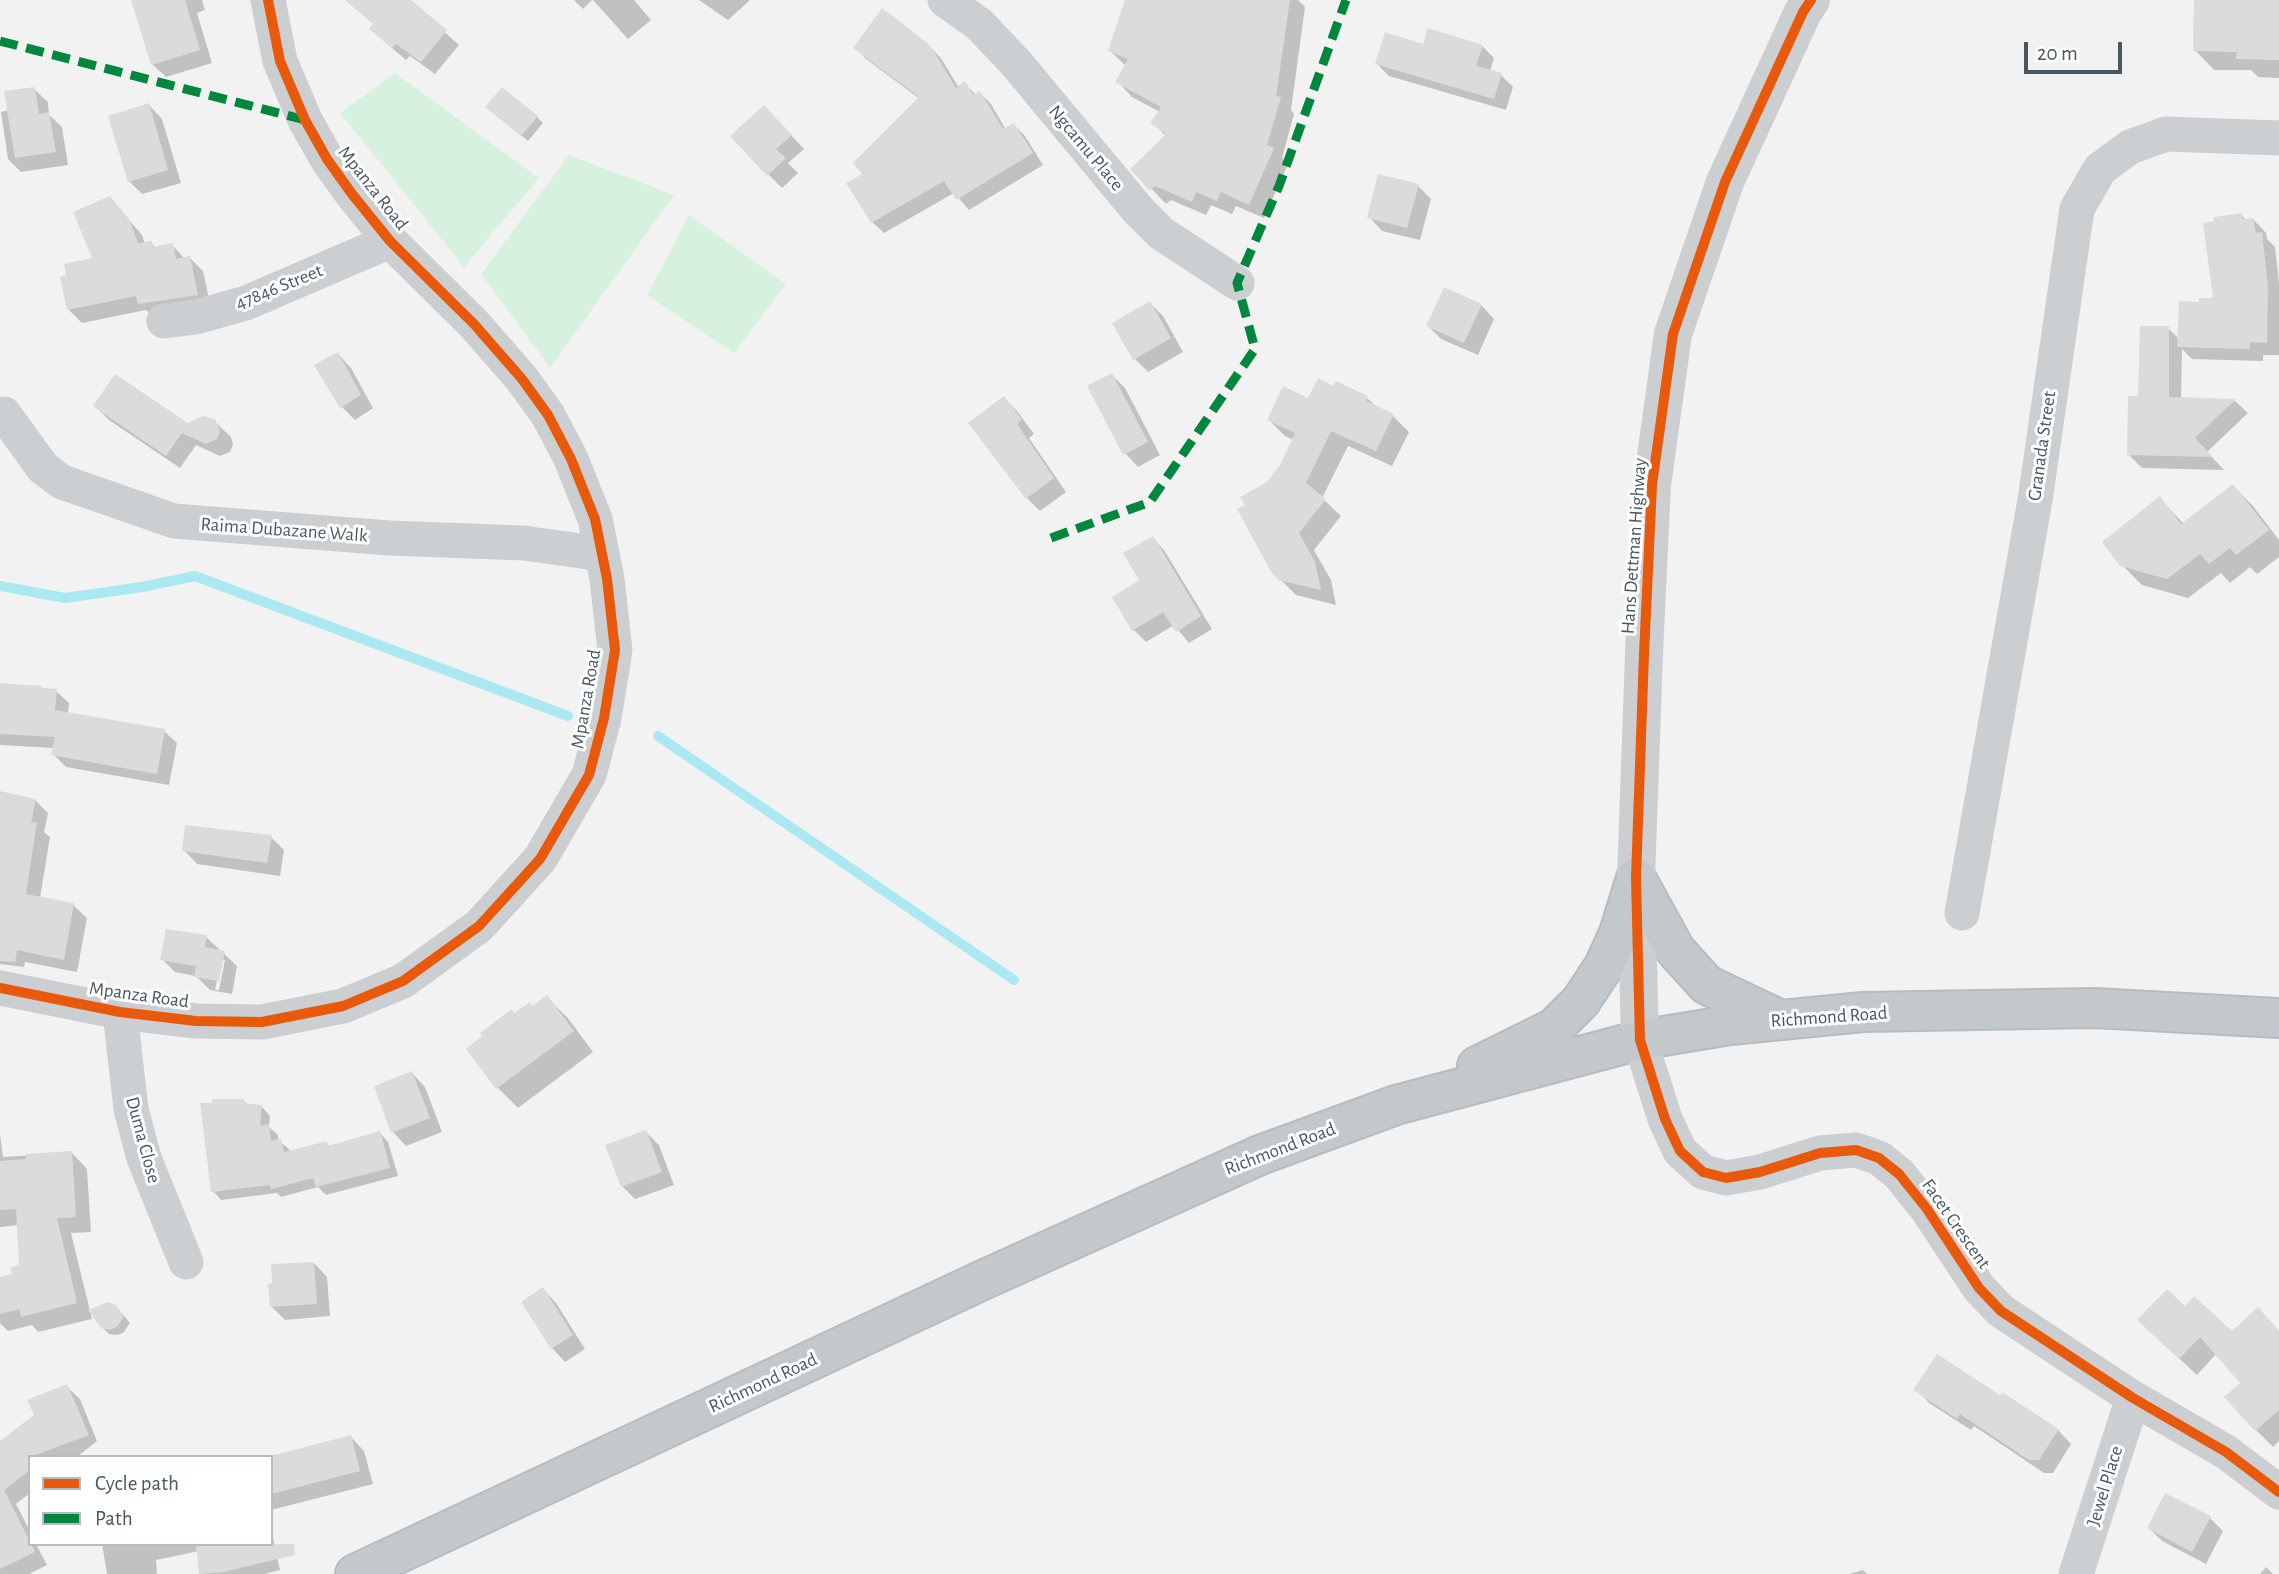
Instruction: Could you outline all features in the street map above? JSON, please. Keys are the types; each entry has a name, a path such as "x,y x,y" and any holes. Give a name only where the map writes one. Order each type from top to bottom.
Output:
{"highway":[{"path":"1636,878 1676,951 1707,985 1782,1020"},
{"path":"1396,1105 1554,1028 1581,1000 1604,966 1619,933 1636,878"},
{"name":"Richmond Road","path":"355,1574 985,1279 1247,1160 1396,1105 1640,1040 1730,1025 1863,1012 2094,1007 2279,1018"}],"street":[{"name":"Mpanza Road","path":"0,988 120,1012 196,1021 261,1022 343,1006 403,981 479,926 540,859 589,775 604,718 615,650 607,579 595,519 571,459 548,415 522,379 474,324 390,240 327,159 305,120 280,61 268,0"},
{"name":"Ngcamu Place","path":"945,0 979,24 1016,63 1138,210 1161,233 1237,283"},
{"name":"Hans Dettman Highway","path":"1640,1040 1636,878 1653,485 1673,334 1725,182 1803,12 1811,0"},
{"name":"Granada Street","path":"1962,913 2035,500 2077,209 2100,169 2130,147 2166,134 2279,138"},
{"name":"47846 Street","path":"164,321 196,317 246,303 390,240"},
{"name":"Raima Dubazane Walk","path":"4,414 43,468 62,482 174,521 389,538 524,543 602,554"},
{"name":"Duma Close","path":"120,1012 131,1109 144,1158 186,1262"},
{"name":"Facet Crescent","path":"1640,1040 1665,1119 1680,1151 1703,1172 1726,1178 1760,1172 1820,1153 1856,1150 1879,1158 1899,1174 1920,1200 1979,1288 2001,1311 2133,1398 2226,1452 2279,1492"},
{"name":"Jewel Place","path":"2076,1574 2133,1398"}],"green space":[{"path":"395,73 539,178 464,267 340,113"},
{"path":"569,155 674,195 550,368 481,274"},
{"path":"689,215 786,284 734,353 647,295"}],"building":[{"path":"131,0 185,0 200,50 151,65"},
{"path":"345,0 411,0 447,30 421,62 396,44 392,48 369,29 373,24"},
{"path":"1125,0 1290,0 1276,96 1281,97 1267,145 1274,148 1249,205 1221,192 1217,201 1196,192 1192,202 1155,186 1150,191 1130,169 1166,134 1150,123 1161,107 1115,82 1128,59 1108,51"},
{"path":"2194,0 2279,0 2279,60 2236,59 2237,52 2193,51"},
{"path":"882,8 930,45 956,88 965,81 973,95 980,91 1003,129 1014,123 1033,153 956,200 944,181 871,223 846,183 862,174 853,163 919,97 853,48"},
{"path":"1428,28 1483,45 1476,66 1502,73 1494,99 1375,64 1385,32 1423,44"},
{"path":"35,87 39,114 49,112 56,152 15,158 4,91"},
{"path":"502,87 538,116 521,136 485,107"},
{"path":"149,103 168,170 128,182 108,116"},
{"path":"764,105 792,135 776,149 786,158 767,176 730,136"},
{"path":"1378,174 1419,184 1407,228 1367,218"},
{"path":"110,196 129,219 138,243 152,241 153,247 173,243 176,259 190,256 198,295 138,304 136,296 67,310 60,277 66,275 64,264 92,258 73,212"},
{"path":"2242,213 2242,219 2253,218 2256,233 2262,232 2268,286 2267,343 2250,342 2250,349 2177,347 2179,301 2199,302 2199,298 2213,298 2203,223 2214,221 2214,217"},
{"path":"1444,287 1482,304 1464,343 1426,326"},
{"path":"1150,301 1171,338 1133,360 1112,323"},
{"path":"2140,326 2169,326 2169,397 2236,399 2195,438 2213,457 2127,455 2128,396 2138,396"},
{"path":"338,352 361,395 340,408 314,365"},
{"path":"1112,373 1148,442 1123,455 1087,386"},
{"path":"115,374 188,423 203,416 215,419 220,430 217,439 206,444 182,433 166,456 93,406"},
{"path":"1318,378 1333,386 1336,381 1368,396 1366,401 1394,414 1376,451 1331,431 1306,483 1326,499 1299,533 1315,562 1321,590 1278,580 1237,509 1245,505 1240,497 1267,482 1280,465 1295,433 1267,420 1283,386 1308,398"},
{"path":"1004,396 1022,420 1017,424 1054,478 1026,499 968,423"},
{"path":"2233,484 2269,530 2236,555 2230,548 2209,564 2200,554 2167,579 2120,566 2102,542 2160,496 2181,524"},
{"path":"1153,536 1201,616 1176,632 1163,612 1132,631 1112,597 1139,580 1123,553"},
{"path":"0,683 57,689 55,710 165,729 157,774 51,755 55,737 0,734"},
{"path":"0,791 36,799 31,823 37,822 26,894 74,903 64,960 17,950 15,962 0,961"},
{"path":"185,825 272,835 267,863 182,851"},
{"path":"166,929 207,935 205,947 225,951 219,981 194,977 196,966 160,960"},
{"path":"547,995 574,1031 496,1089 466,1049 482,1036 480,1033 512,1009 514,1013 530,1002 532,1006"},
{"path":"412,1071 430,1118 391,1133 374,1086"},
{"path":"212,1099 244,1099 244,1103 262,1105 260,1126 269,1124 271,1141 281,1138 284,1152 327,1141 328,1146 380,1131 390,1168 316,1187 313,1178 271,1189 270,1185 211,1192 200,1103 212,1103"},
{"path":"646,1130 662,1172 621,1187 605,1145"},
{"path":"72,1151 76,1217 57,1218 77,1303 21,1317 20,1309 0,1314 0,1277 12,1274 10,1267 19,1265 16,1209 0,1210 0,1161 26,1159 26,1154"},
{"path":"314,1262 317,1304 270,1307 268,1284 272,1283 271,1264"},
{"path":"543,1287 573,1335 551,1349 521,1302"},
{"path":"2167,1289 2185,1306 2194,1296 2232,1331 2258,1307 2279,1331 2279,1410 2255,1431 2224,1397 2240,1383 2200,1337 2179,1359 2137,1320"},
{"path":"108,1302 116,1305 124,1316 117,1327 109,1330 101,1328 88,1310"},
{"path":"1937,1354 2059,1429 2039,1460 2029,1460 1960,1414 1957,1419 1913,1390"},
{"path":"67,1384 89,1435 35,1455 28,1455 28,1472 4,1490 28,1538 28,1546 32,1546 35,1552 0,1569 0,1441 34,1415 27,1400"},
{"path":"351,1435 360,1471 273,1493 273,1455"},
{"path":"2165,1493 2211,1516 2192,1552 2147,1528"},
{"path":"294,1544 295,1555 227,1572 199,1574 196,1546"}],"waterway":[{"path":"0,586 65,598 195,576 568,716"},
{"path":"658,736 1014,980"}],"marked path":[{"path":"1051,538 1150,502 1255,349 1237,283 1279,186 1346,0"},
{"path":"0,41 305,120"}],"cycle path":[{"path":"0,988 120,1012 196,1021 262,1022 343,1006 403,981 479,926 540,859 589,775 604,718 615,650 607,579 595,519 571,459 548,415 522,379 474,324 390,241 327,159 305,120 280,61 268,0"},
{"path":"1811,0 1803,12 1725,182 1673,334 1652,485 1644,654 1636,878 1640,1040 1665,1119 1680,1151 1703,1172 1726,1178 1760,1172 1820,1153 1856,1150 1879,1158 1899,1174 1927,1209 1979,1288 2001,1311 2133,1398 2226,1452 2279,1492"}]}
